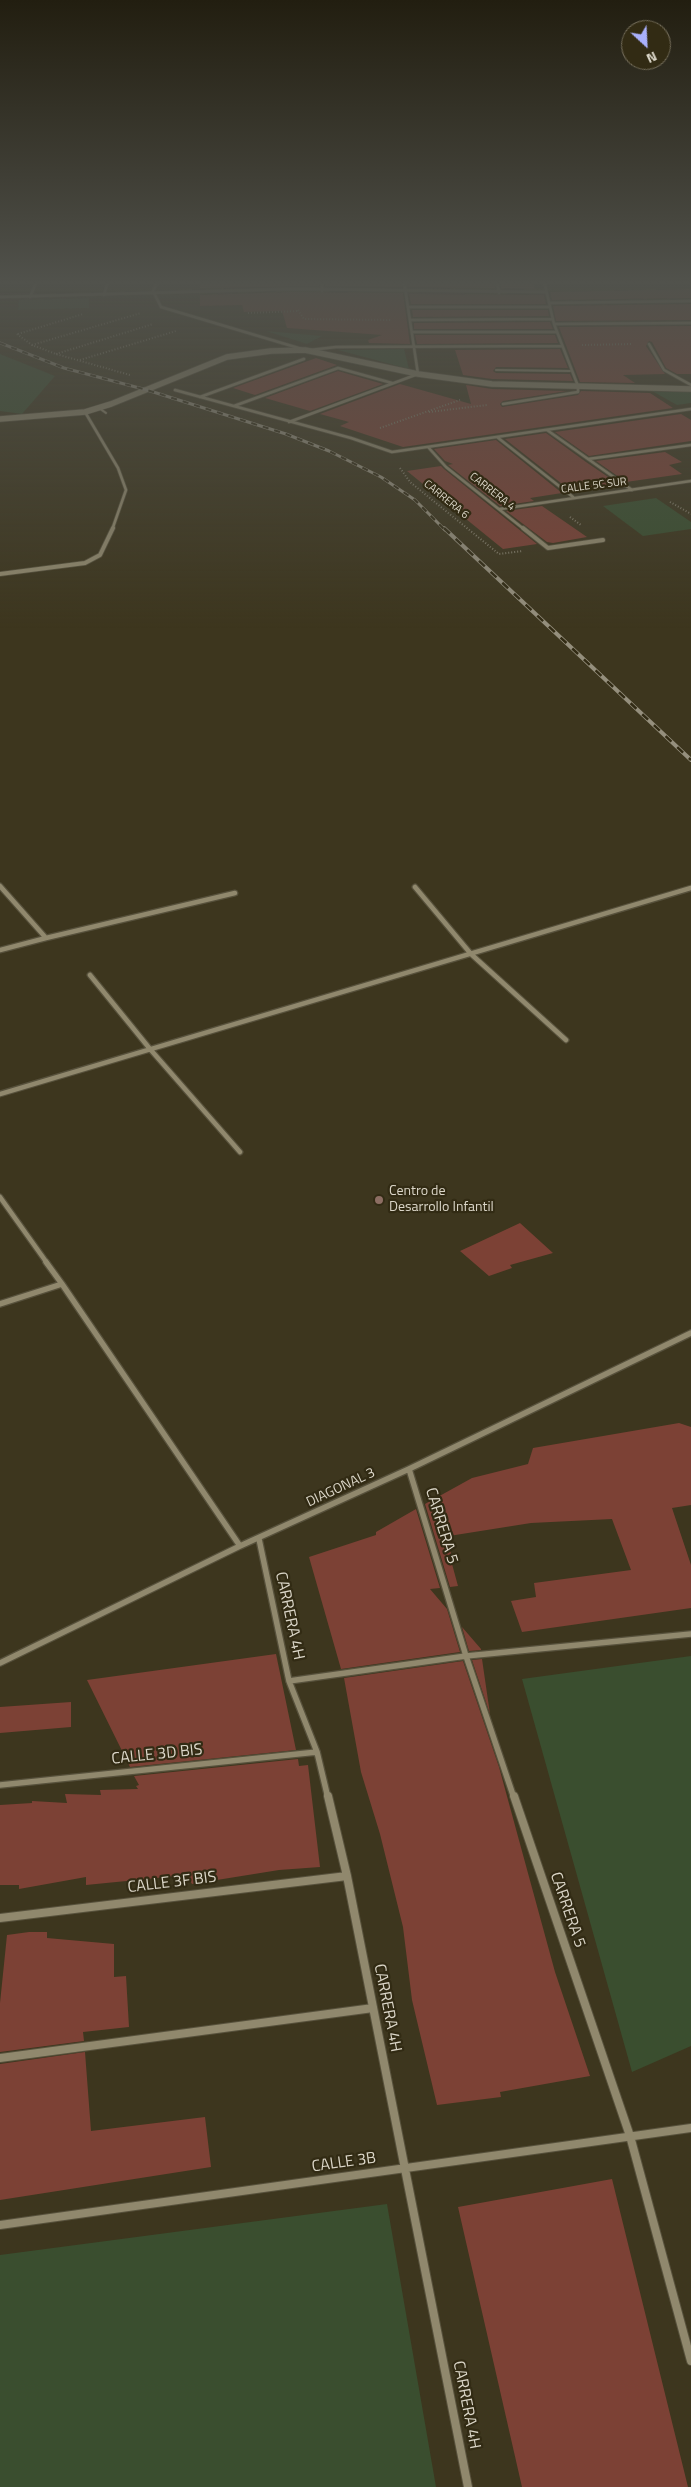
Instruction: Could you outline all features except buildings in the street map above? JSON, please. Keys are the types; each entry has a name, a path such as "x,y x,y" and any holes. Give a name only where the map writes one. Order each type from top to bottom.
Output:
{"main road":[{"path":"0,419 57,416 85,412 126,397"}],"street":[{"path":"200,397 351,438 392,452 691,409"},
{"path":"234,407 261,397"},
{"path":"289,422 356,397"},
{"path":"503,404 546,397"},
{"path":"0,574 85,563 100,555 112,530 126,490 118,468 85,412"},
{"path":"547,430 632,490"},
{"path":"497,437 573,497"},
{"path":"588,459 691,445"},
{"name":"CARRERA 4","path":"428,447 446,467 548,548 602,540"},
{"name":"CALLE 5C SUR","path":"500,509 691,481"},
{"path":"0,886 46,938"},
{"path":"415,887 471,954 566,1040"},
{"path":"0,1094 691,888"},
{"path":"0,950 235,893"},
{"path":"90,975 150,1049 240,1152"},
{"path":"0,1196 240,1546"},
{"path":"0,1304 62,1284"},
{"name":"DIAGONAL 3","path":"0,1663 240,1546 259,1539 409,1469 691,1333"},
{"name":"CARRERA 5","path":"409,1469 466,1656 630,2136 687,2333 691,2361"},
{"name":"CARRERA 4H","path":"259,1539 289,1681 318,1752 347,1876 468,2487"},
{"path":"289,1681 466,1656 691,1634"},
{"name":"CALLE 3D BIS","path":"0,1785 318,1752"},
{"name":"CALLE 3F BIS","path":"0,1918 347,1876"},
{"path":"0,2058 373,2008"},
{"name":"CALLE 3B","path":"0,2225 691,2128"}],"lane":[{"path":"98,408 106,413"}],"path":[{"path":"351,438 467,398"},
{"path":"422,413 503,404"},
{"name":"CARRERA 6","path":"392,452 410,482 499,554"},
{"path":"573,497 562,506 564,512 602,540"}],"green space":[{"path":"0,397 37,397 22,414 0,411"},
{"path":"663,397 691,397 691,403 677,405"},
{"path":"656,498 691,522 691,529 643,536 603,506"},
{"path":"691,1656 691,2046 632,2072 522,1679"},
{"path":"387,2204 436,2487 0,2487 0,2255"}],"railway":[{"path":"169,397 286,434 329,451 381,477 415,500 445,530"},
{"path":"444,528 691,760"}],"place":[{"name":"Centro de Desarrollo Infantil","path":"379,1200"}]}
